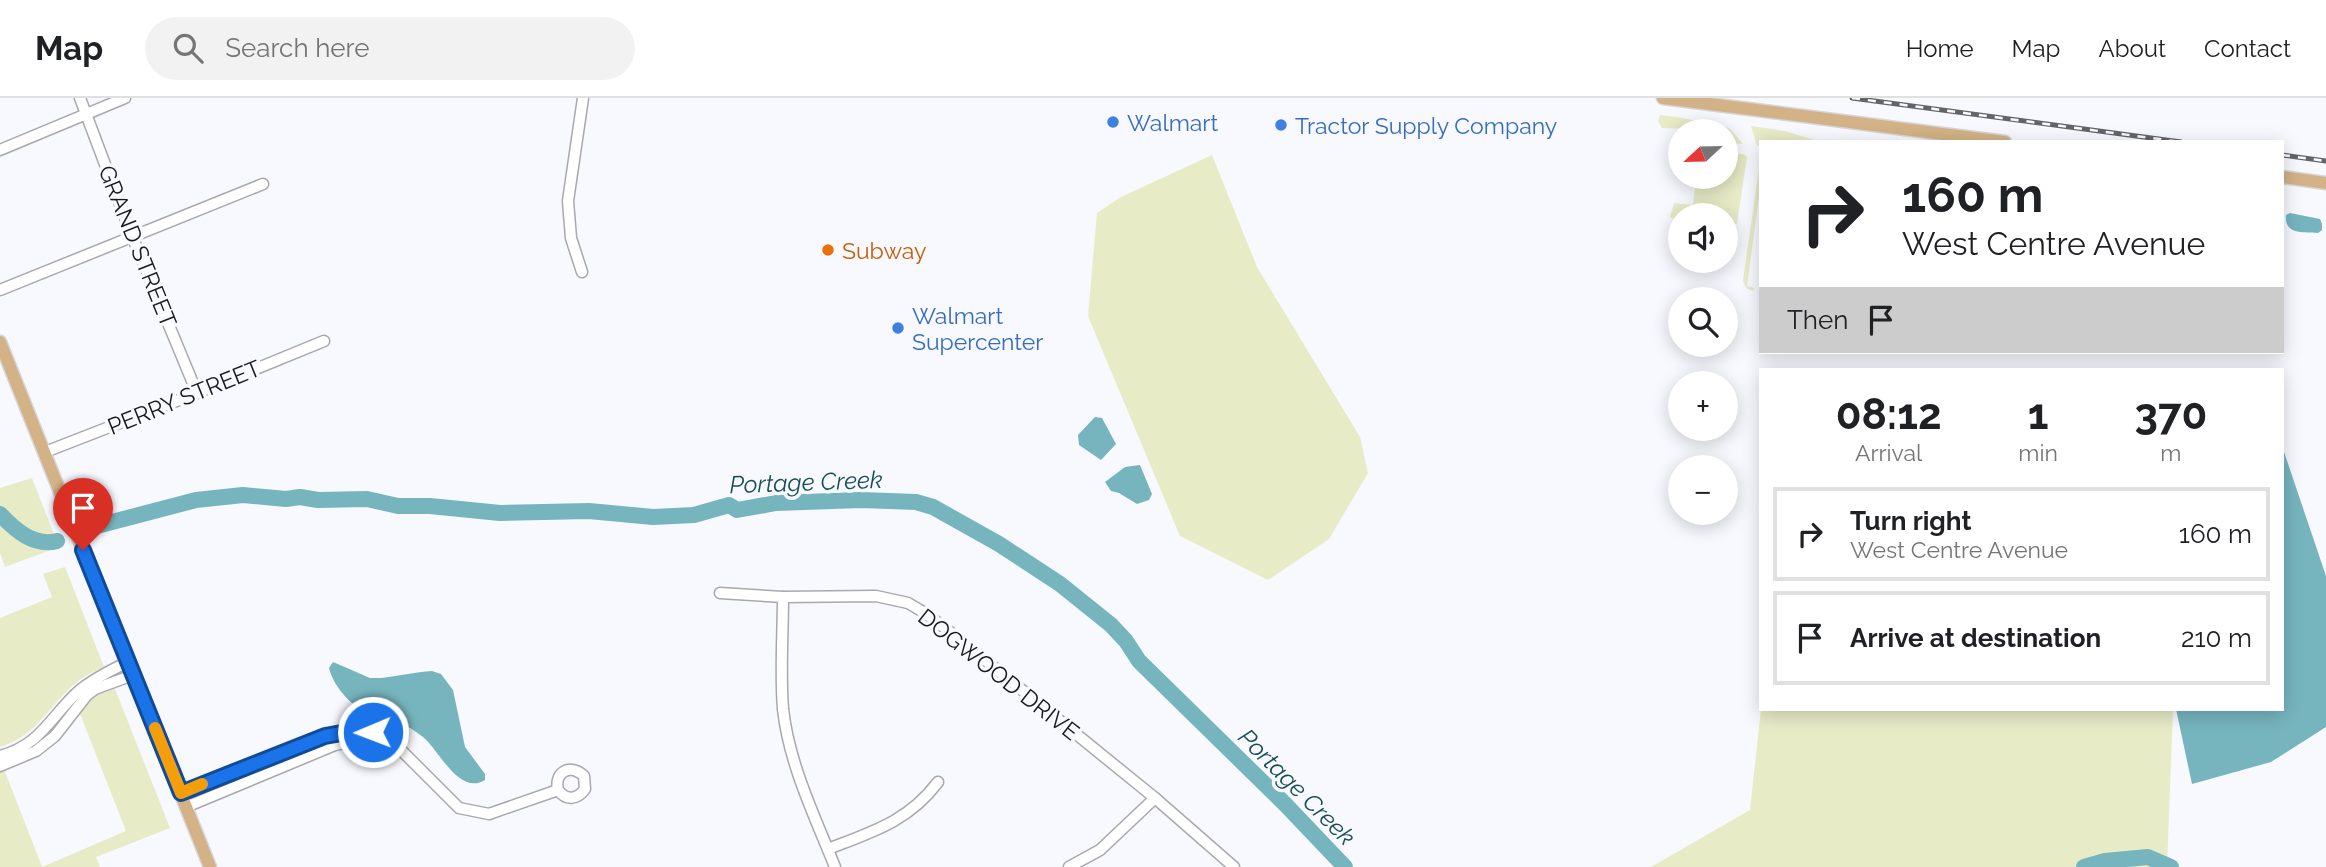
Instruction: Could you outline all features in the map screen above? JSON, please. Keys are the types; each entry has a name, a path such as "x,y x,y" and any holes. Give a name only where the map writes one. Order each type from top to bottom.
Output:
{"main road":[{"path":"1663,98 1990,140"},
{"path":"2284,177 2326,183"},
{"path":"0,342 210,867"}],"street":[{"name":"GRAND STREET","path":"80,98 132,236 197,393"},
{"path":"0,150 125,98"},
{"path":"582,272 571,238 568,201 583,98"},
{"path":"0,290 263,184"},
{"name":"PERRY STREET","path":"45,452 324,341"},
{"name":"DOGWOOD DRIVE","path":"720,593 783,597 876,596 908,603 951,633 1155,798 1234,867"},
{"path":"783,597 783,709 787,733 797,770 835,867"},
{"path":"0,766 27,756 66,704 81,690 98,677 128,662"},
{"path":"0,756 29,743 55,736 87,695 95,689 133,675"},
{"path":"181,793 320,738 358,730 373,732 400,749 459,808 489,814 558,790"},
{"path":"320,738 325,750"},
{"path":"186,807 348,742 387,741"},
{"path":"263,760 268,773"},
{"path":"828,849 899,820 925,799 938,782"},
{"path":"1069,867 1100,850 1155,798"}],"green space":[{"path":"1660,115 1687,119 1668,119 1668,128 1662,128 1658,121"},
{"path":"1751,126 1785,131 1814,140 1759,140 1757,146"},
{"path":"1738,154 1747,157 1738,217 1738,203 1693,203 1695,189 1738,189"},
{"path":"1212,155 1257,267 1360,437 1368,473 1329,539 1268,580 1180,536 1088,316 1097,213 1121,197"},
{"path":"1759,169 1759,196 1747,286 1754,288 1753,291 1746,288 1743,280"},
{"path":"32,478 59,547 5,567 0,553 0,488"},
{"path":"65,567 104,667 75,683 30,731 0,747 0,618 52,597 43,574"},
{"path":"115,689 170,828 96,857 100,867 42,867 126,831 79,711 97,695"},
{"path":"1761,711 2173,711 2167,867 1651,867 1750,810"},
{"path":"4,769 42,867 0,867 0,770"}],"water":[{"path":"2290,213 2320,219 2322,230 2318,233 2291,229 2286,221 2286,215"},
{"path":"1095,417 1102,418 1116,444 1101,460 1079,445 1078,435"},
{"path":"2284,452 2326,576 2326,727 2271,762 2192,784 2176,711 2284,711"},
{"path":"1140,465 1152,494 1149,500 1137,504 1111,491 1105,482 1125,467"},
{"path":"333,662 370,678 432,671 441,674 453,690 465,747 485,774 485,780 467,782 458,777 429,743 410,728 390,718 368,716 344,695 335,682 329,668"}],"waterway":[{"name":"Portage Creek","path":"93,527 196,500 243,495 286,499 367,499 398,506 430,506 500,513 589,511 653,517 694,515 729,505 737,510 776,503 861,500 916,502 933,507 999,544 1060,584 1111,625 1139,661 1285,804 1345,867"},
{"name":"Portage Creek","path":"0,514 26,536 40,542 57,541"},
{"name":"Portage Creek","path":"2084,867 2105,861 2148,857 2171,867"}],"railway":[{"path":"1852,98 2166,140"},
{"path":"2284,155 2326,161"}],"slow traffic":[{"path":"155,728 181,793 202,784"}],"place":[{"name":"Walmart","path":"1113,122"},
{"name":"Tractor Supply Company","path":"1281,125"},
{"name":"Subway","path":"828,250"},
{"name":"Walmart Supercenter","path":"898,328"}],"route":[{"path":"83,550 181,793 325,736 344,731 373,732"}]}
